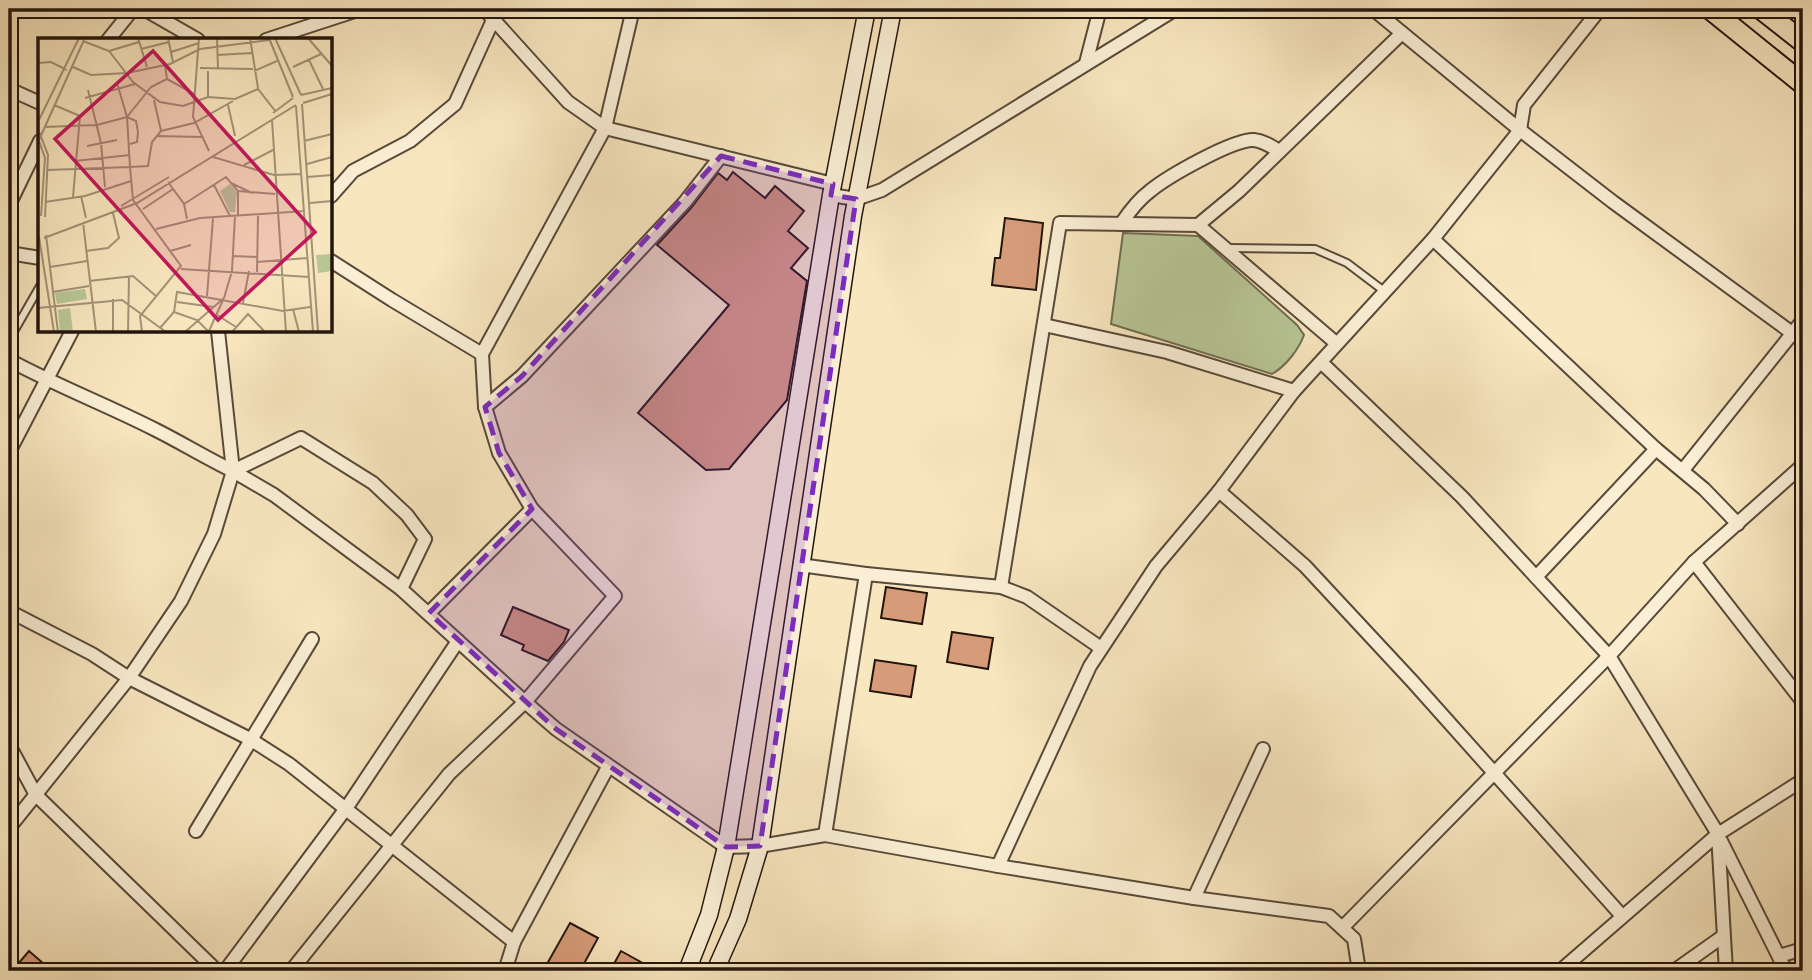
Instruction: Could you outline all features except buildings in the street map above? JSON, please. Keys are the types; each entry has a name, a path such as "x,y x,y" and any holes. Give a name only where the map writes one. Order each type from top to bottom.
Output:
{"main road":[{"path":"687,971 709,915 726,847 832,190 867,9"},
{"path":"716,971 737,919 760,846 856,199 893,9"},
{"path":"1710,9 1803,84"},
{"path":"1761,9 1803,42"}],"street":[{"path":"110,38 133,9"},
{"path":"144,9 195,38"},
{"path":"271,38 361,9"},
{"path":"484,9 496,15 568,102 605,128 721,156 856,199 882,190 1176,9"},
{"path":"292,971 449,774 525,702 615,596 532,509 499,453 485,407 482,354 605,128 633,9"},
{"path":"1086,63 1100,9"},
{"path":"1373,9 1520,130 1613,202 1798,337"},
{"path":"998,866 1090,666 1156,566 1219,491 1294,391 1433,239 1520,130 1524,105 1601,9"},
{"path":"332,195 353,171 410,141 455,104 496,15"},
{"path":"1001,587 1060,223 1198,225 1239,191 1402,33"},
{"path":"9,89 38,102"},
{"path":"1121,224 1151,190 1233,144 1252,140 1264,142 1279,151"},
{"path":"9,205 38,145"},
{"path":"485,407 522,376 685,202 721,156"},
{"path":"1198,225 1336,344"},
{"path":"1433,239 1738,524"},
{"path":"9,253 38,258"},
{"path":"332,262 482,354"},
{"path":"1683,470 1798,337 1803,320"},
{"path":"1044,325 1167,352 1294,391"},
{"path":"9,452 71,332"},
{"path":"9,828 129,678 181,601 214,534 233,471 218,332"},
{"path":"9,360 46,380 157,430 274,495 401,589 556,729 726,847 760,846 825,835 1194,898 1329,916 1354,939 1359,971"},
{"path":"1322,363 1461,497 1609,656 1717,834 1786,971"},
{"path":"233,471 301,439 373,483 407,515 425,539 401,589"},
{"path":"1535,577 1656,449"},
{"path":"1343,927 1609,656 1694,562 1803,466"},
{"path":"1219,491 1304,566 1412,681 1622,916"},
{"path":"429,614 532,509"},
{"path":"1694,562 1803,702"},
{"path":"800,565 866,575 1001,587 1027,597 1101,648"},
{"path":"825,835 866,575"},
{"path":"9,611 92,654 129,678 250,739 289,764 347,807 514,942"},
{"path":"196,831 312,639"},
{"path":"225,971 347,807 458,641"},
{"path":"9,745 36,796 216,971"},
{"path":"1194,898 1263,750"},
{"path":"505,971 514,942 608,767"},
{"path":"1560,971 1717,834 1803,780"},
{"path":"1717,834 1726,971"},
{"path":"1674,971 1722,937"},
{"path":"1779,956 1803,949"}],"lane":[{"path":"1224,248 1315,249 1347,263 1384,291"},
{"path":"9,340 38,289"}],"highlighted area":[{"path":"721,156 833,184 831,195 856,199 760,846 726,847 556,729 429,613 532,509 499,453 485,407 522,376"}],"green space":[{"path":"1123,233 1198,236 1297,325 1304,335 1295,351 1272,374 1111,324"}]}
